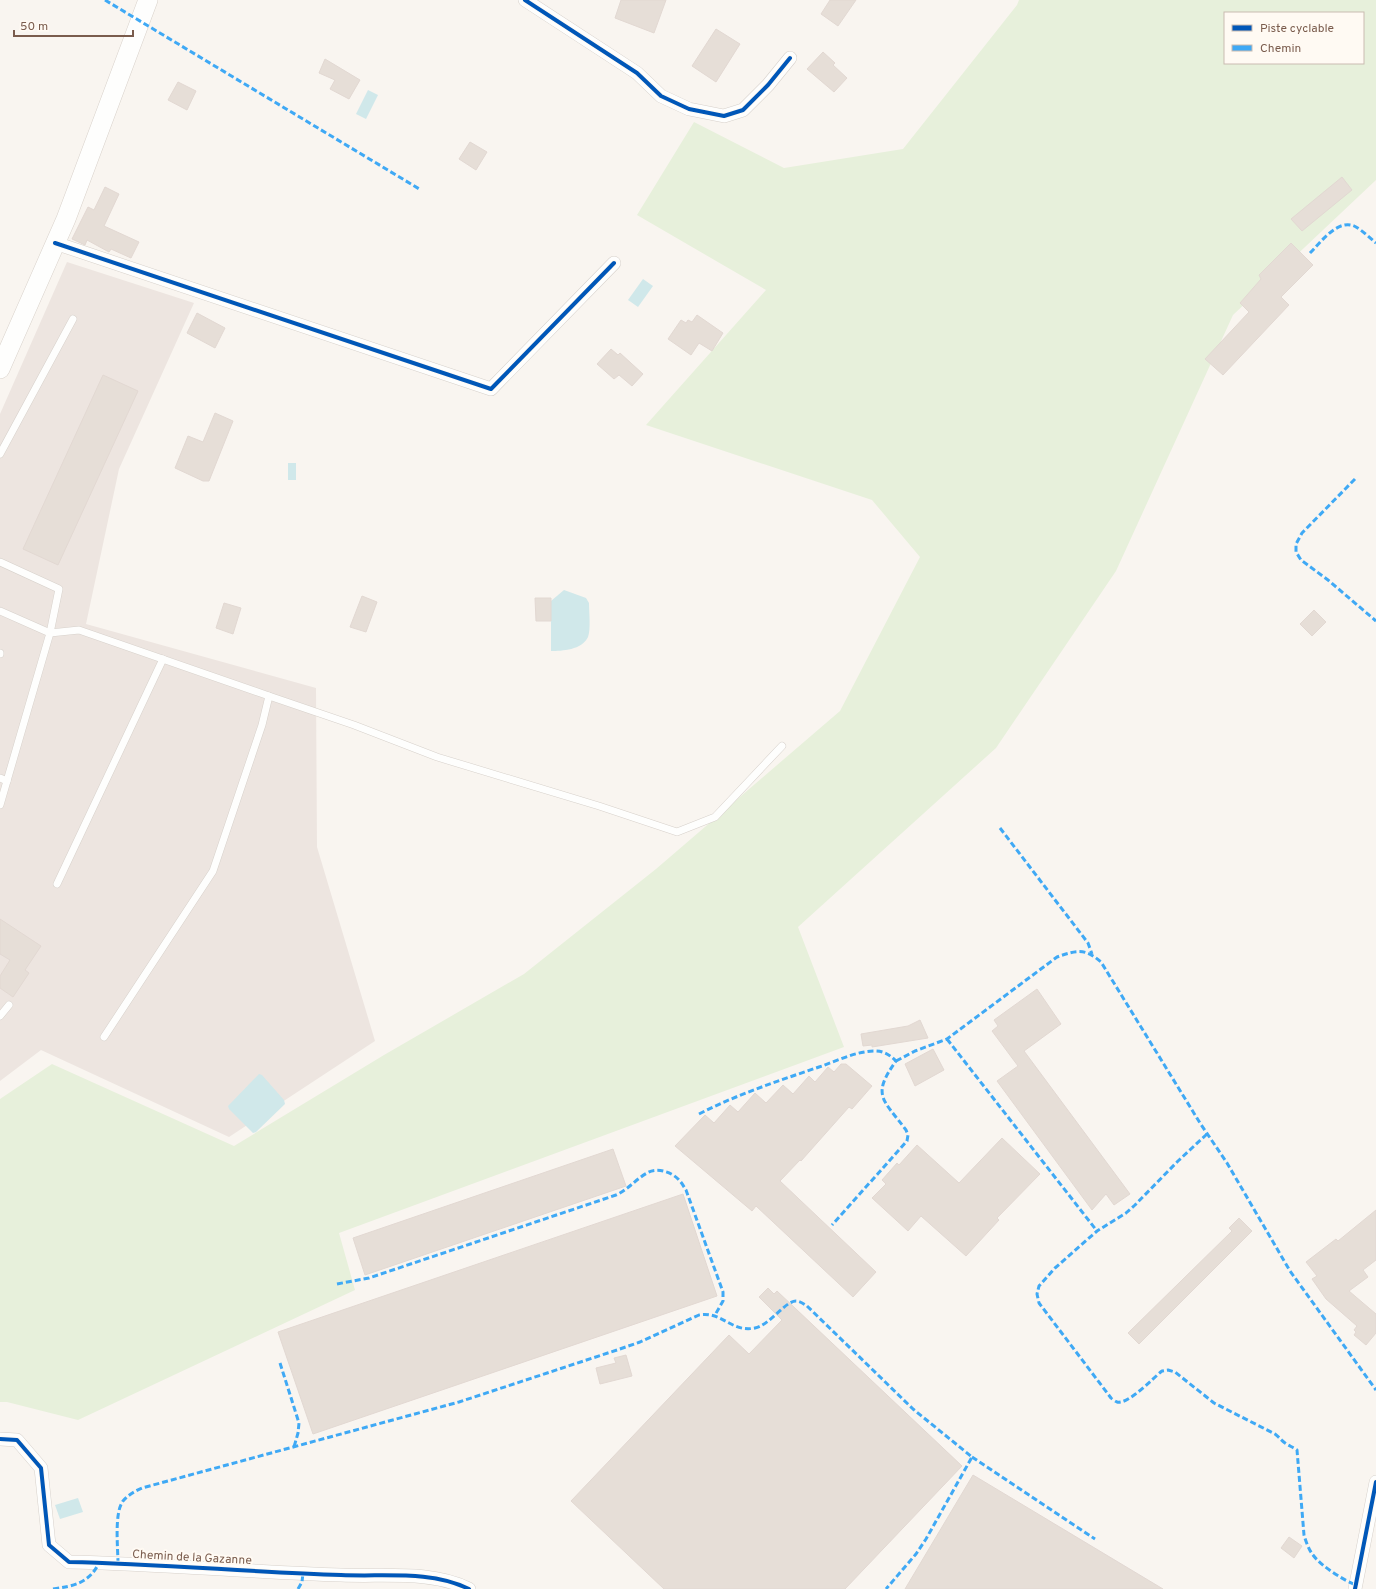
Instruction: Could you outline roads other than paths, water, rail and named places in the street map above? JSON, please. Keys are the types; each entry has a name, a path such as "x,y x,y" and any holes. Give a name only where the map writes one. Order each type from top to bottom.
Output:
{"main road":[{"path":"0,369 55,243 148,0"}],"street":[{"path":"525,0 637,73 661,96 689,110 724,116 743,110 768,85 790,58"},
{"path":"55,243 491,389 614,263"},
{"name":"Chemin de la Gazanne","path":"0,1439 17,1440 41,1468 49,1545 69,1562 342,1575 419,1576 457,1583 469,1589"},
{"path":"1355,1589 1376,1482"}],"lane":[{"path":"0,454 73,319"},
{"path":"0,562 59,589 50,633 0,805"},
{"path":"0,611 50,633 78,630 354,725 437,757 599,806 677,832 715,817 782,746"},
{"path":"57,884 163,659"},
{"path":"104,1037 213,870 262,726 269,696"},
{"path":"0,778 7,781"},
{"path":"0,1016 9,1005"}],"water":[{"path":"368,90 378,95 366,119 356,114"},
{"path":"643,279 653,286 638,307 628,300"},
{"path":"288,463 296,463 296,480 288,480"},
{"path":"564,590 586,598 589,603 589,634 585,641 577,647 566,650 551,651 551,601"},
{"path":"259,1074 262,1075 284,1100 285,1104 256,1132 253,1133 229,1109 228,1106"},
{"path":"78,1498 83,1512 60,1519 55,1505"}]}
